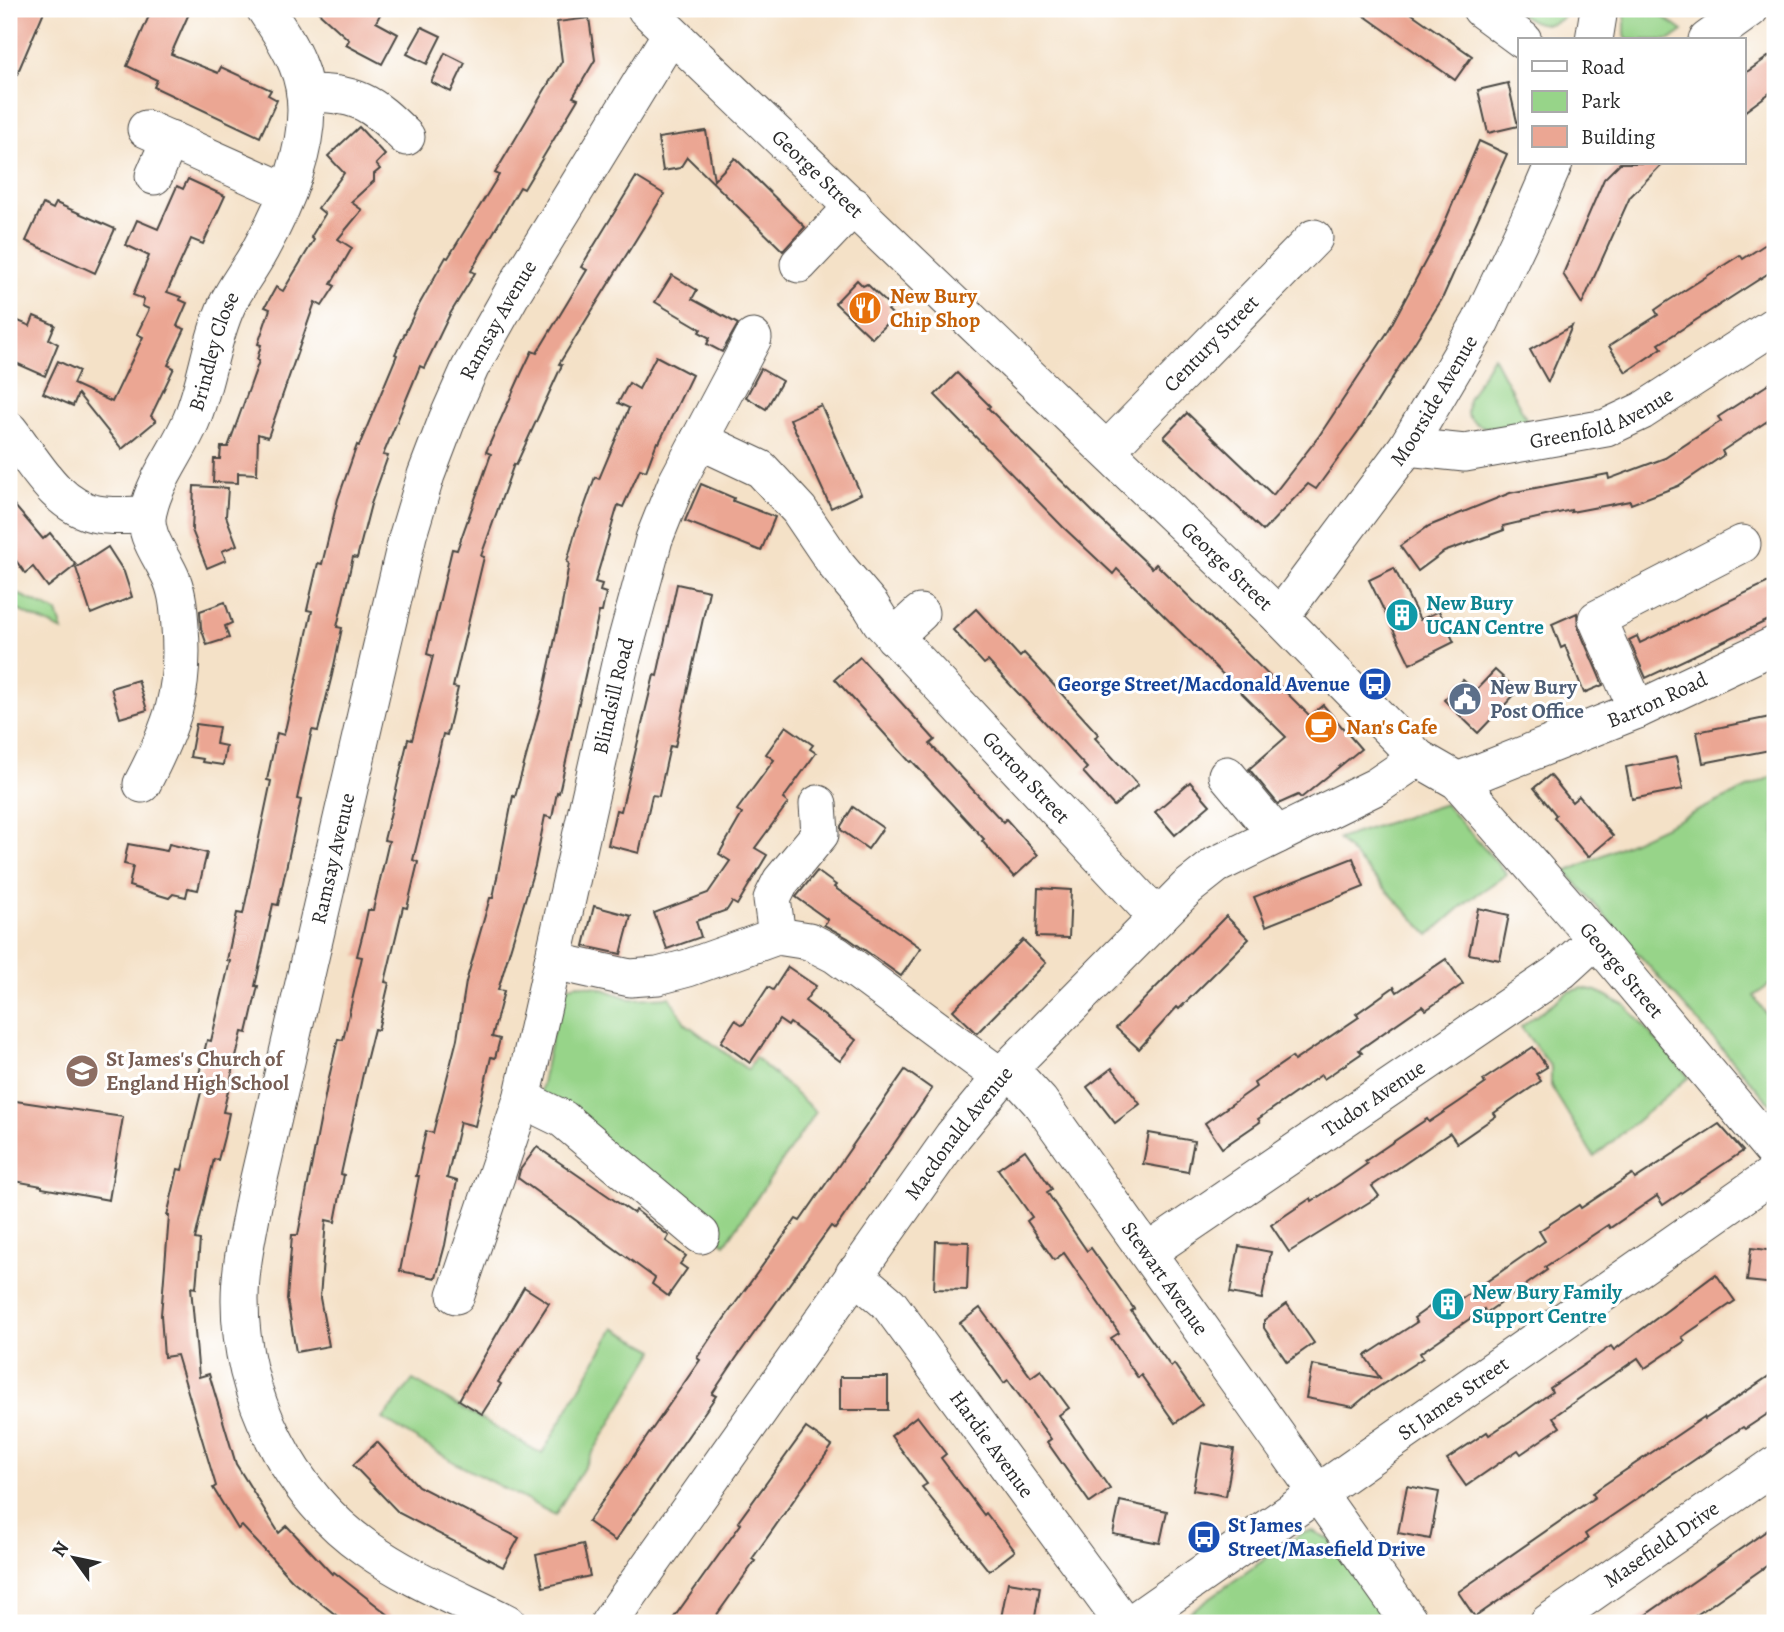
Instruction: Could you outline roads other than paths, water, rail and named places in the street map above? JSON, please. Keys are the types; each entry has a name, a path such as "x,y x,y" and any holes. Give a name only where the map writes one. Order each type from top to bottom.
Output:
{"street":[{"name":"Brindley Close","path":"147,515 154,491 192,420 217,330 228,303 260,251 287,192 303,145 305,93 298,65 287,42 265,9"},
{"path":"1481,9 1520,38"},
{"path":"1594,38 1599,9"},
{"path":"1710,38 1750,9"},
{"name":"George Street","path":"659,21 1280,617 1418,758 1458,782 1596,939 1775,1153"},
{"name":"Ramsay Avenue","path":"507,1623 393,1566 364,1548 336,1524 302,1488 277,1444 256,1398 243,1337 240,1301 243,1258 257,1186 380,654 408,536 426,475 470,368 521,279 659,21"},
{"path":"305,93 346,96 365,102 396,119"},
{"path":"153,176 158,134 287,192"},
{"name":"Moorside Avenue","path":"1280,617 1406,447 1480,323 1554,164"},
{"path":"799,264 854,206"},
{"name":"Century Street","path":"1107,450 1314,238"},
{"name":"Greenfold Avenue","path":"1406,447 1465,453 1606,428 1642,411 1775,326"},
{"name":"Blindsill Road","path":"456,1295 522,1099 637,598 654,539 676,484 753,338"},
{"name":"Gorton Street","path":"699,440 761,469 799,510 837,566 871,606 898,624 1157,917"},
{"path":"15,452 62,498 80,509 98,515 147,515 149,533 173,581 178,605 182,662 173,719 142,784"},
{"path":"1637,710 1597,619 1742,544"},
{"name":"Barton Road","path":"1458,782 1637,710 1775,645"},
{"name":"Macdonald Avenue","path":"609,1623 953,1136 1005,1072 1186,888 1216,865 1377,786 1418,758"},
{"path":"1227,775 1277,835"},
{"path":"777,936 772,899 787,873 820,834 818,804"},
{"path":"554,961 630,978 659,976 777,936 809,941 1005,1072"},
{"name":"Tudor Avenue","path":"1148,1252 1561,971 1596,939"},
{"name":"Stewart Avenue","path":"1005,1072 1040,1102 1410,1623"},
{"path":"522,1099 563,1119 701,1234"},
{"name":"St James Street","path":"1132,1623 1775,1173"},
{"name":"Hardie Avenue","path":"854,1274 889,1304 1123,1623"},
{"name":"Masefield Drive","path":"1548,1623 1775,1465"}],"place":[{"name":"New Bury Chip Shop","path":"865,308"},
{"name":"New Bury UCAN Centre","path":"1402,615"},
{"name":"George Street/Macdonald Avenue","path":"1375,684"},
{"name":"New Bury Post Office","path":"1465,699"},
{"name":"Nan's Cafe","path":"1321,727"},
{"name":"St James's Church of England High School","path":"82,1071"},
{"name":"New Bury Family Support Centre","path":"1448,1304"},
{"name":"St James Street/Masefield Drive","path":"1204,1537"}]}
